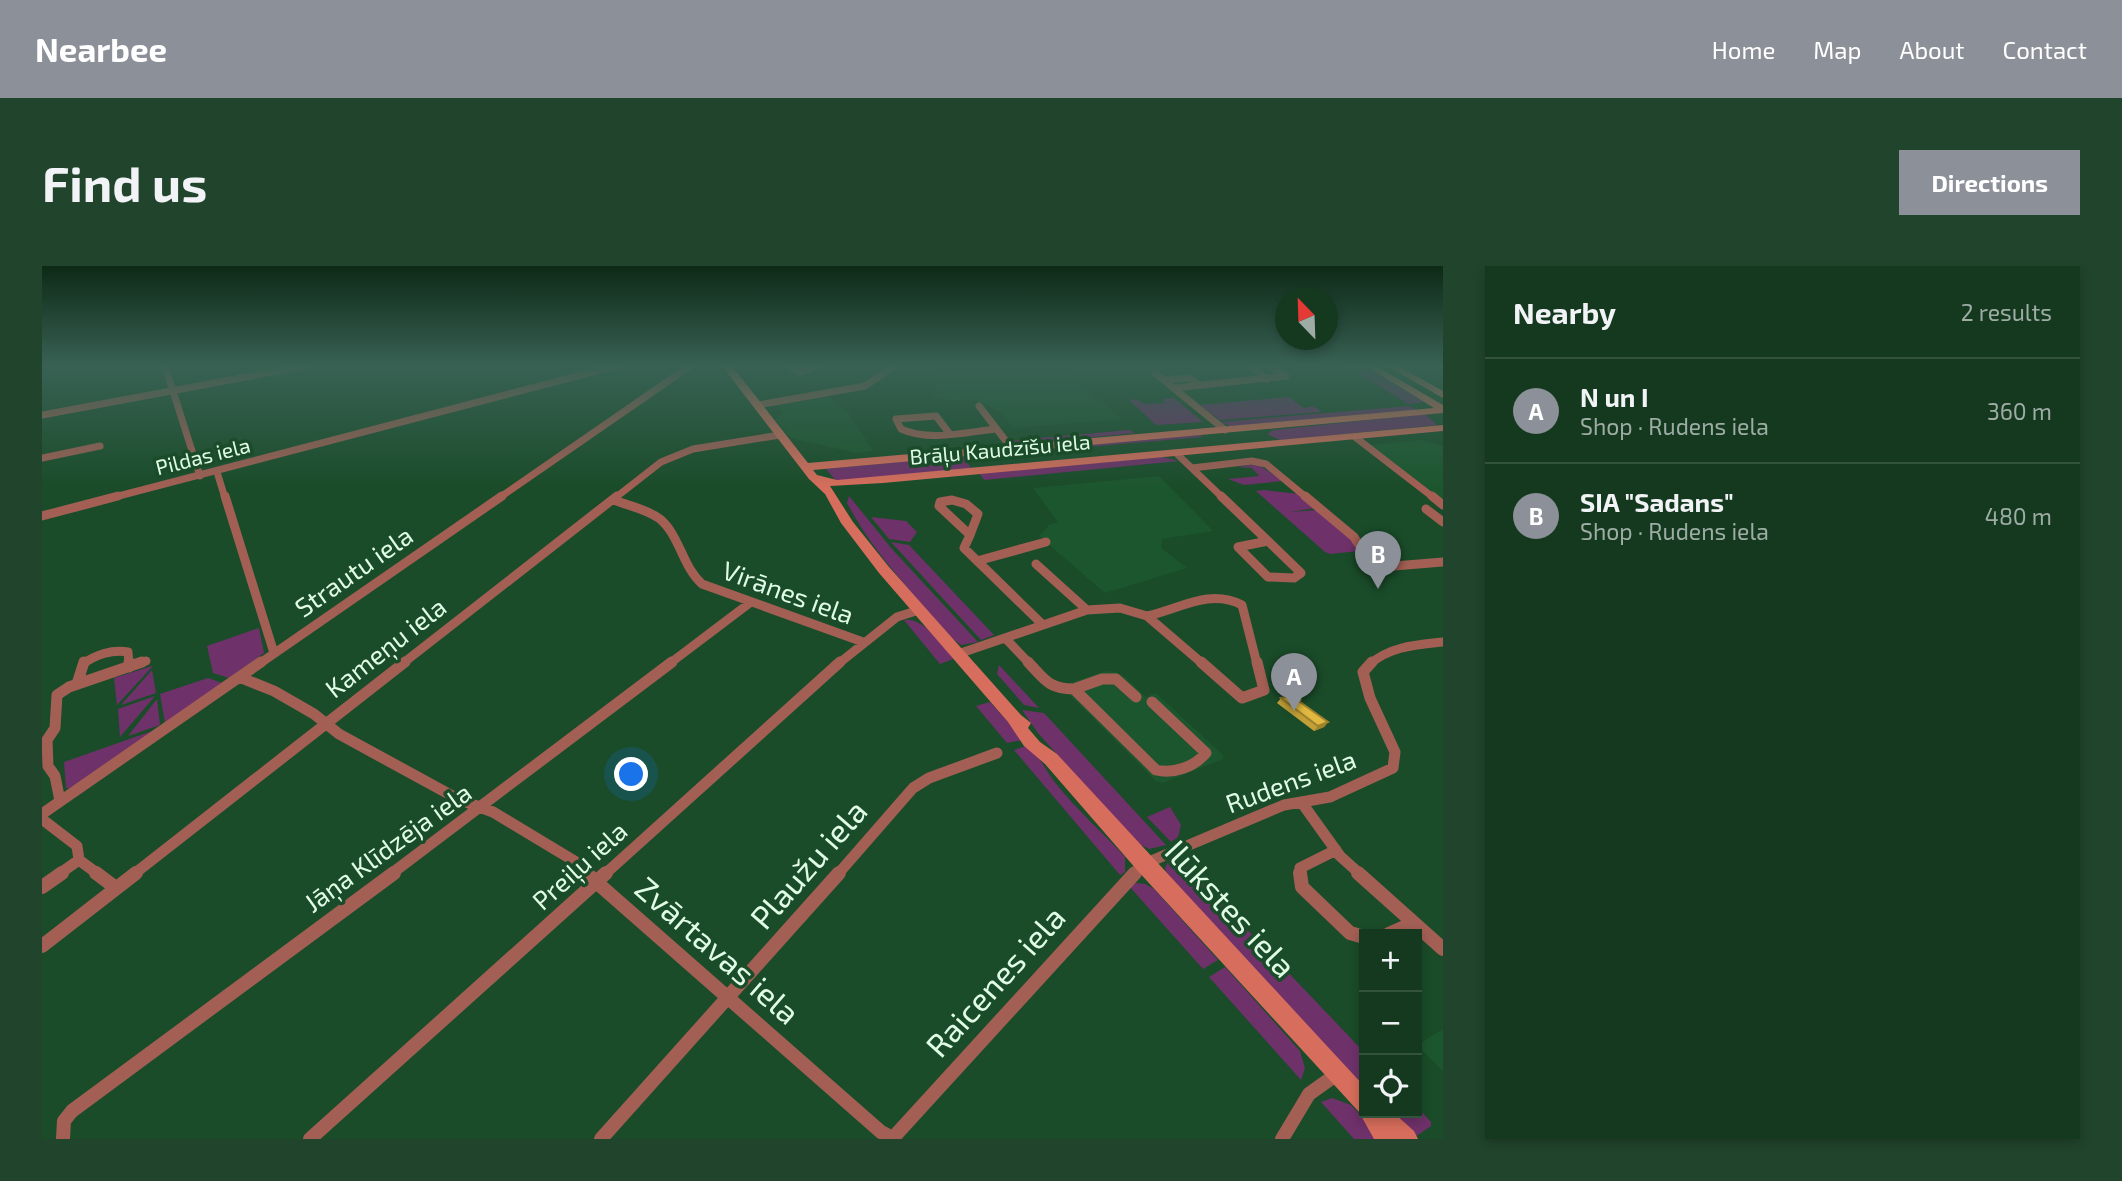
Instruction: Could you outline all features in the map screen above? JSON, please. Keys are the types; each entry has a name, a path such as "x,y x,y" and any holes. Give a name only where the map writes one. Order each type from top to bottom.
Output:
{"street":[{"path":"42,415 85,407"},
{"path":"177,407 200,476"},
{"name":"Pildas iela","path":"42,516 463,407"},
{"name":"Strautu iela","path":"42,816 631,407"},
{"name":"Ilūkstes iela","path":"759,407 809,472 813,486 836,515 847,523 1015,719 1018,728 1040,752 1051,758 1144,864 1359,1097"},
{"path":"980,407 1012,449"},
{"path":"1197,407 1225,430"},
{"name":"Brāļu Kaudzīšu iela","path":"809,472 1012,449 1443,410"},
{"path":"949,433 936,416 896,419 901,429 911,434 949,433 996,429"},
{"path":"1290,442 1268,439 1261,432 1338,420"},
{"name":"Brāļu Kaudzīšu iela","path":"809,472 836,484 1443,428"},
{"name":"Kameņu iela","path":"42,946 661,462 678,453 780,435"},
{"path":"1355,436 1443,507"},
{"path":"42,458 100,446"},
{"path":"1176,453 1269,541 1301,573 1294,578 1268,577 1238,547 1269,541"},
{"path":"1192,468 1252,461 1266,464 1354,537 1364,553 1382,567 1443,562"},
{"path":"218,472 274,653"},
{"path":"847,523 845,495 857,486 883,480"},
{"path":"971,535 939,506 940,502 957,499 968,504 978,514 971,535 964,548 1043,625"},
{"name":"Virānes iela","path":"614,500 651,514 663,522 692,576 706,586 863,642"},
{"path":"1443,507 1426,509 1443,522"},
{"path":"977,561 1046,542"},
{"path":"1036,565 1087,610"},
{"path":"958,654 1087,610 1120,608 1147,616 1164,614 1206,598 1237,600 1242,605 1264,690 1242,698 1147,616"},
{"name":"Jāņa Klīdzēja iela","path":"62,1138 64,1121 72,1111 482,807 751,602"},
{"name":"Preiļu iela","path":"310,1139 863,642 897,617 919,610"},
{"path":"1004,638 1057,690 1074,689 1102,679 1116,679 1136,697"},
{"name":"Rudens iela","path":"1144,864 1284,805 1330,797 1393,768 1395,752 1370,698 1363,672 1374,657 1389,650 1443,642"},
{"path":"77,684 83,663 92,658 122,650 128,652 129,667"},
{"path":"60,801 55,776 48,766 47,740 55,728 55,699 62,691 77,684 146,661"},
{"name":"Zvārtavas iela","path":"239,677 274,691 329,724 339,734 446,793 468,804 482,807 576,862 595,883 851,1103 881,1132 893,1139"},
{"path":"1074,689 1156,771 1166,774 1202,760 1206,753 1152,702"},
{"name":"Plaužu iela","path":"601,1139 729,999 913,788 929,778 997,753"},
{"path":"1302,803 1336,850 1443,949"},
{"path":"42,816 77,846 79,860 116,888"},
{"path":"1336,850 1300,868 1302,887 1350,933 1359,936"},
{"path":"42,887 79,860"},
{"name":"Raicenes iela","path":"893,1139 1111,897 1144,864"},
{"path":"1400,929 1413,923"},
{"path":"1282,1139 1309,1094 1337,1074"},
{"name":"Ilūkstes iela","path":"1375,1118 1389,1139"},
{"name":"Ilūkstes iela","path":"1381,1118 1406,1139"}],"shaded area":[{"path":"778,407 841,407 850,415 873,451 856,453 791,438 776,420 783,413"},
{"path":"990,407 1108,407 1122,419 1014,428 999,411"},
{"path":"1136,407 1185,407 1203,422 1156,425"},
{"path":"1202,407 1314,407 1322,412 1220,420"},
{"path":"1400,407 1417,410 1231,426 1220,422"},
{"path":"1425,414 1437,425 1280,440 1267,434 1273,430"},
{"path":"1129,430 1135,433 1014,445 1008,441"},
{"path":"1200,435 1203,437 1051,450 1053,454 1033,457 1028,453 966,456"},
{"path":"1422,440 1443,446 1443,502 1371,445"},
{"path":"962,456 972,469 837,482 826,469"},
{"path":"1162,457 1179,461 984,480 979,473"},
{"path":"1257,464 1283,481 1244,485 1228,479 1259,476 1252,468 1237,467"},
{"path":"1159,476 1213,531 1162,539 1161,548 1187,568 1105,593 1039,536 1049,525 1058,522 1033,488"},
{"path":"1256,491 1299,494 1316,508 1290,512 1318,510 1350,536 1359,551 1330,554 1325,552"},
{"path":"849,496 892,549 978,642 961,645 924,607 870,540 847,503"},
{"path":"871,517 906,521 917,532 910,542 889,539"},
{"path":"891,542 909,545 994,635 981,640"},
{"path":"904,620 911,620 925,627 953,659 940,664"},
{"path":"259,628 264,653 229,678 213,673 207,646"},
{"path":"999,665 1039,708 1024,705 997,674"},
{"path":"152,667 117,705 114,678"},
{"path":"152,670 156,693 121,705"},
{"path":"1106,671 1125,677 1146,697 1156,693 1223,755 1223,759 1163,783 1156,781 1061,686"},
{"path":"208,678 222,683 165,723 160,694"},
{"path":"155,696 120,737 118,709"},
{"path":"157,699 160,725 128,736"},
{"path":"990,702 1022,740 1007,743 976,706"},
{"path":"1022,710 1044,713 1166,845 1149,849 1134,841 1038,733"},
{"path":"158,729 70,788 66,788 64,762"},
{"path":"1026,746 1065,795 1125,857 1125,872 1120,875 1014,750"},
{"path":"1170,807 1181,825 1178,837 1171,842 1147,817"},
{"path":"1178,857 1359,1047 1359,1083 1168,878 1165,868 1168,862"},
{"path":"1137,883 1154,889 1218,960 1203,969 1129,886"},
{"path":"1225,967 1300,1051 1305,1068 1301,1080 1209,977"},
{"path":"1443,1029 1443,1071 1422,1050 1422,1042"},
{"path":"1332,1098 1351,1105 1359,1114 1359,1118 1363,1118 1383,1139 1354,1139 1321,1102"},
{"path":"1422,1112 1431,1122 1431,1126 1412,1139 1393,1118 1422,1118"}],"building":[{"path":"1291,692 1301,695 1300,702 1328,722 1318,726 1281,698 1291,696"}],"place":[{"name":"SIA \"Sadans\"","path":"1378,589"},
{"name":"N un I","path":"1294,711"}]}
